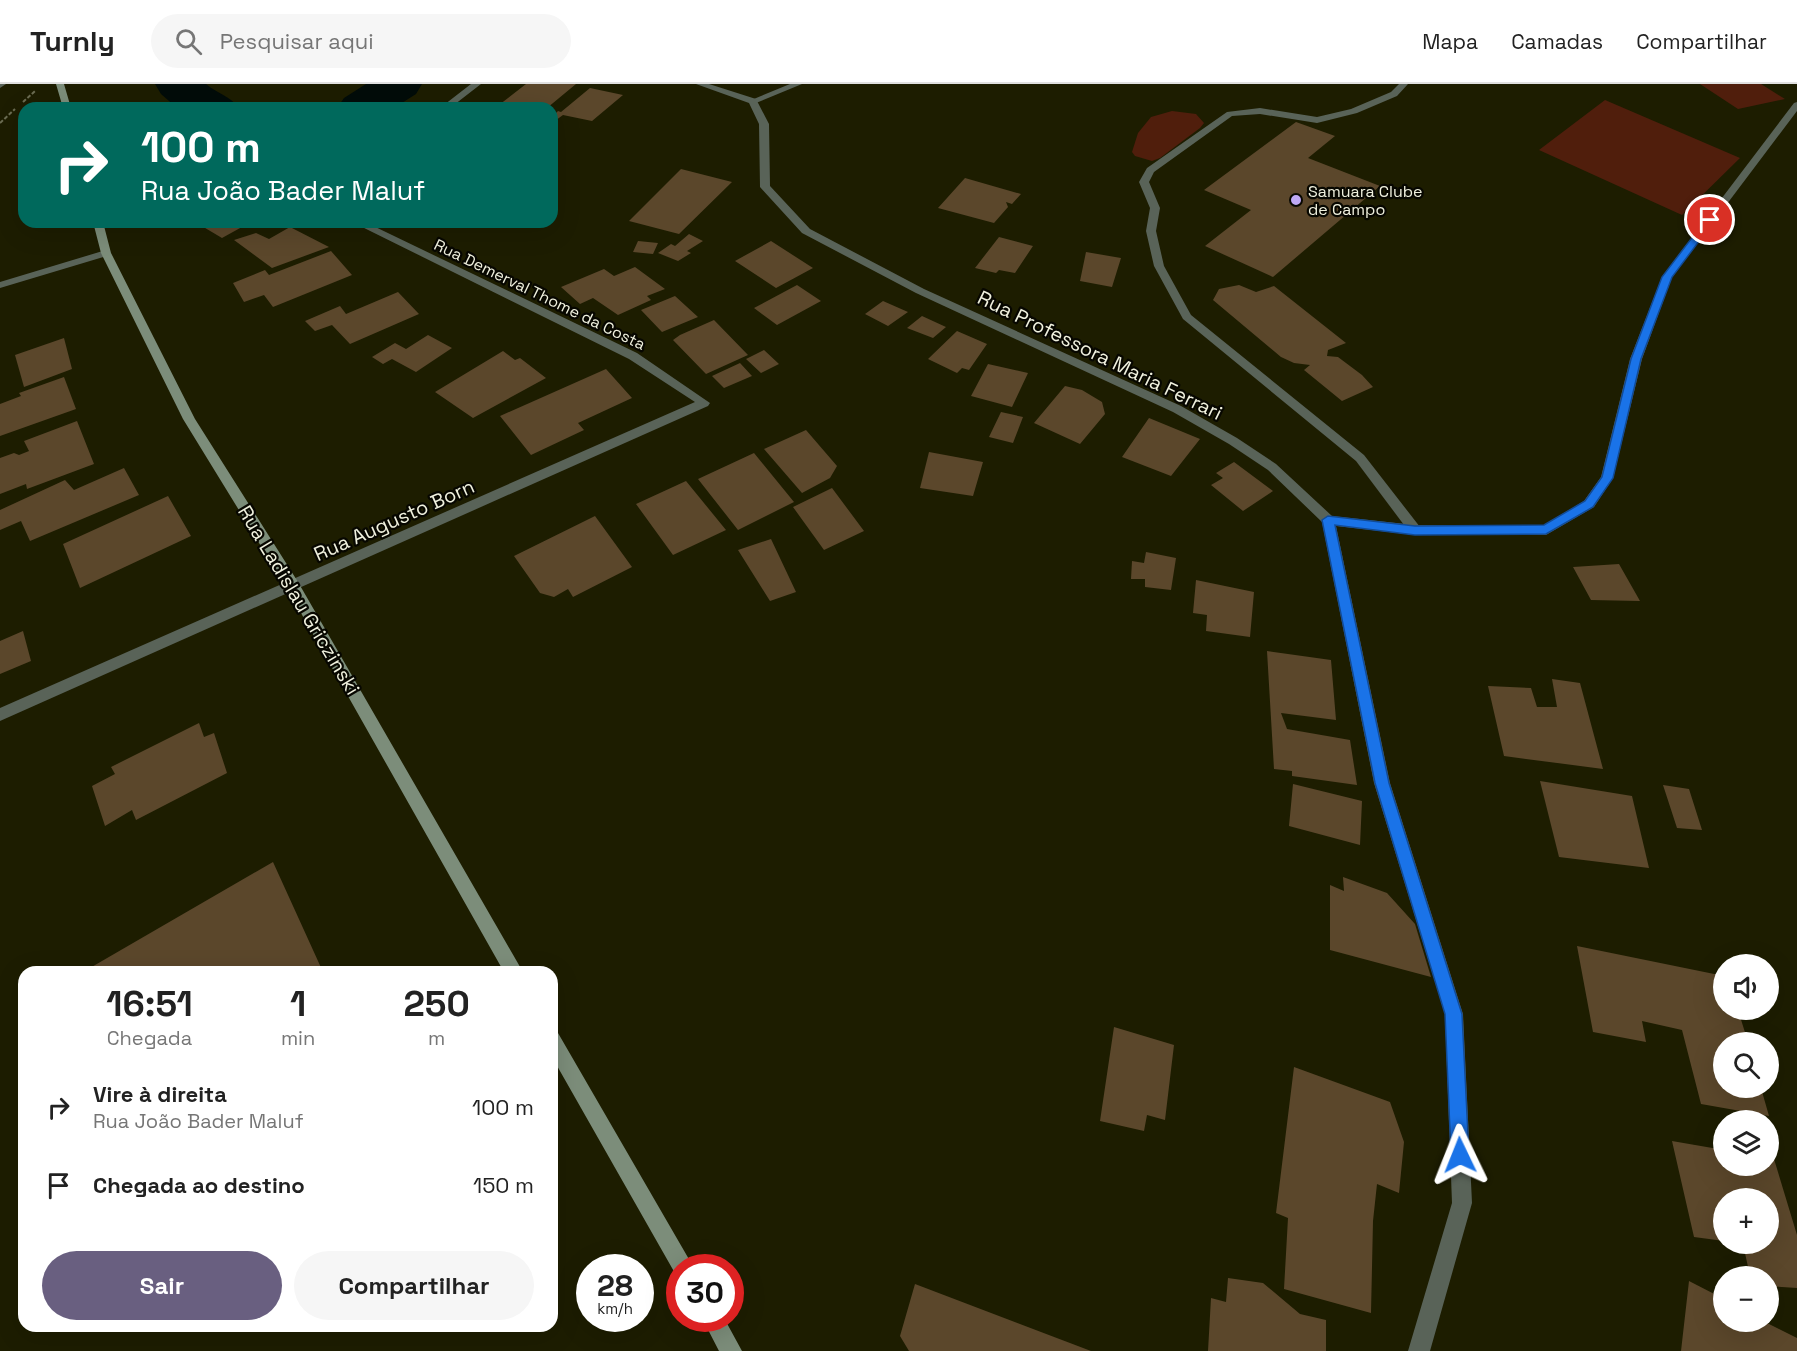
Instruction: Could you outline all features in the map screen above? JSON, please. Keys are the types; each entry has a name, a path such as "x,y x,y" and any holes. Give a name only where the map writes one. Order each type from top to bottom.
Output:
{"main road":[{"path":"60,84 65,102"},
{"name":"Rua Ladislau Griczinski","path":"100,228 106,253 189,419 292,586 511,966"},
{"path":"558,1049 675,1254"},
{"path":"720,1332 731,1351"}],"street":[{"path":"452,102 477,84"},
{"path":"700,84 753,101 798,84"},
{"path":"1404,84 1394,94 1354,111 1317,120 1260,111 1230,114 1150,170 1144,182 1155,208 1150,231 1159,266 1187,317 1360,458 1415,530"},
{"name":"Rua Professora Maria Ferrari","path":"753,101 764,124 765,187 806,231 920,291 1177,409 1233,441 1272,467 1328,520"},
{"path":"1419,1351 1462,1203 1454,1014 1382,783 1328,520 1415,530 1546,530 1589,504 1607,478 1636,359 1667,277 1797,105"},
{"name":"Rua Demerval Thome da Costa","path":"369,228 633,356 704,403"},
{"path":"0,285 106,253"},
{"name":"Rua Augusto Born","path":"0,714 704,403"}],"shaded area":[{"path":"1700,84 1761,84 1785,99 1738,109"},
{"path":"1605,100 1740,158 1682,215 1539,150"},
{"path":"1172,111 1196,114 1204,123 1160,158 1152,161 1135,156 1132,152 1138,133 1151,117"}],"building":[{"path":"526,84 576,84 554,102 503,102"},
{"path":"590,88 623,95 592,121 563,115 558,119 558,111 561,112"},
{"name":"Samuara Clube de Campo","path":"1296,122 1335,136 1308,158 1380,186 1273,277 1205,246 1251,210 1204,190"},
{"path":"681,169 732,182 679,234 629,221"},
{"path":"965,178 1021,194 1012,204 1006,202 1008,207 994,223 938,208"},
{"path":"205,228 240,228 222,238"},
{"path":"292,228 329,247 272,268 234,240 256,233 269,239"},
{"path":"689,234 703,241 687,251 691,253 678,261 658,253 671,244 675,246"},
{"path":"999,237 1033,246 1015,273 999,270 996,273 975,268"},
{"path":"638,241 658,243 653,254 633,252"},
{"path":"771,241 813,268 776,288 735,261"},
{"path":"331,251 352,275 273,307 264,295 244,302 233,283 265,270 269,275"},
{"path":"1086,252 1121,258 1112,287 1080,281"},
{"path":"635,267 665,289 647,296 651,300 618,315 593,298 580,304 561,287 604,269 614,276"},
{"path":"797,285 821,301 777,325 754,308"},
{"path":"1239,285 1256,292 1274,286 1346,343 1328,350 1327,356 1338,357 1362,375 1373,387 1342,401 1304,370 1310,365 1294,363 1281,357 1213,300 1219,289"},
{"path":"398,292 419,314 350,344 332,325 315,331 305,321 340,306 346,314"},
{"path":"675,296 698,317 662,332 641,310"},
{"path":"883,301 908,312 888,326 865,314"},
{"path":"922,316 946,327 933,338 907,328"},
{"path":"714,320 748,355 706,374 673,340"},
{"path":"957,331 987,344 969,370 962,368 957,373 928,359"},
{"path":"428,335 452,348 416,372 392,359 383,364 372,357 395,343 406,349"},
{"path":"64,338 72,369 24,387 15,355"},
{"path":"764,350 779,364 761,373 746,359"},
{"path":"503,351 515,360 520,358 546,378 473,418 435,392"},
{"path":"740,363 752,376 724,388 712,376"},
{"path":"988,364 1028,373 1012,407 971,396"},
{"path":"606,369 632,398 578,423 584,430 531,455 500,416"},
{"path":"64,377 76,409 0,436 0,404 21,396 19,393"},
{"path":"1065,386 1082,390 1102,402 1105,414 1080,444 1034,423"},
{"path":"1001,412 1023,417 1013,443 989,437"},
{"path":"1149,418 1200,439 1171,476 1122,457"},
{"path":"77,421 94,464 27,489 26,484 0,494 0,458 29,451 24,441"},
{"path":"806,430 837,466 830,478 802,493 764,449"},
{"path":"929,452 983,462 973,496 920,488"},
{"path":"754,453 794,502 738,530 698,479"},
{"path":"1234,462 1273,491 1243,511 1211,485 1223,478 1216,473"},
{"path":"124,468 139,495 30,541 21,521 0,530 0,510 65,480 74,490"},
{"path":"686,481 726,530 673,555 636,504"},
{"path":"832,488 864,531 824,550 793,507"},
{"path":"168,496 191,536 80,588 63,544"},
{"path":"595,516 632,567 573,597 568,589 554,597 540,593 514,556"},
{"path":"771,539 796,592 770,601 738,550"},
{"path":"1146,552 1176,558 1171,590 1145,587 1145,579 1131,579 1132,561 1144,563"},
{"path":"1619,564 1640,601 1591,600 1573,567"},
{"path":"1196,580 1254,592 1250,637 1206,631 1207,615 1193,613"},
{"path":"23,631 31,661 0,674 0,641"},
{"path":"1267,651 1331,660 1336,720 1281,713 1287,729 1350,740 1357,785 1292,776 1292,771 1274,769"},
{"path":"1552,679 1580,683 1603,769 1504,756 1488,686 1531,688 1537,707 1557,707"},
{"path":"199,723 204,737 214,733 227,773 136,820 132,810 105,826 92,786 115,774 111,767"},
{"path":"1540,781 1632,796 1649,868 1559,857"},
{"path":"1293,784 1362,801 1360,845 1289,826"},
{"path":"1663,785 1689,789 1702,830 1677,828"},
{"path":"273,862 320,966 93,966"},
{"path":"1343,877 1387,893 1415,924 1431,977 1330,950 1330,885 1344,891"},
{"path":"1577,946 1713,974 1713,1020 1741,1020 1745,1032 1713,1032 1713,1098 1764,1098 1767,1110 1735,1110 1701,1104 1682,1030 1642,1021 1646,1042 1593,1032"},
{"path":"1114,1027 1174,1045 1165,1120 1147,1115 1144,1131 1100,1121"},
{"path":"1294,1067 1390,1102 1404,1142 1399,1193 1377,1184 1373,1221 1371,1313 1284,1289 1288,1218 1276,1213"},
{"path":"1672,1141 1713,1148 1713,1176 1779,1176 1797,1235 1797,1288 1779,1287 1779,1266 1748,1266 1745,1254 1779,1254 1779,1188 1713,1188 1713,1240 1694,1237"},
{"path":"1228,1278 1263,1283 1300,1314 1326,1320 1326,1351 1208,1351 1211,1298 1226,1302"},
{"path":"1689,1281 1713,1293 1713,1332 1779,1332 1779,1329 1797,1338 1797,1351 1681,1351"},
{"path":"915,1284 1091,1351 909,1351 900,1336"}],"waterway":[{"path":"178,84 199,102"},
{"path":"370,102 399,84"}],"place":[{"name":"Samuara Clube de Campo","path":"1296,200"}],"route":[{"path":"1460,1155 1454,1014 1382,783 1328,520 1415,530 1546,530 1589,504 1607,478 1636,359 1667,277 1710,220"}]}
